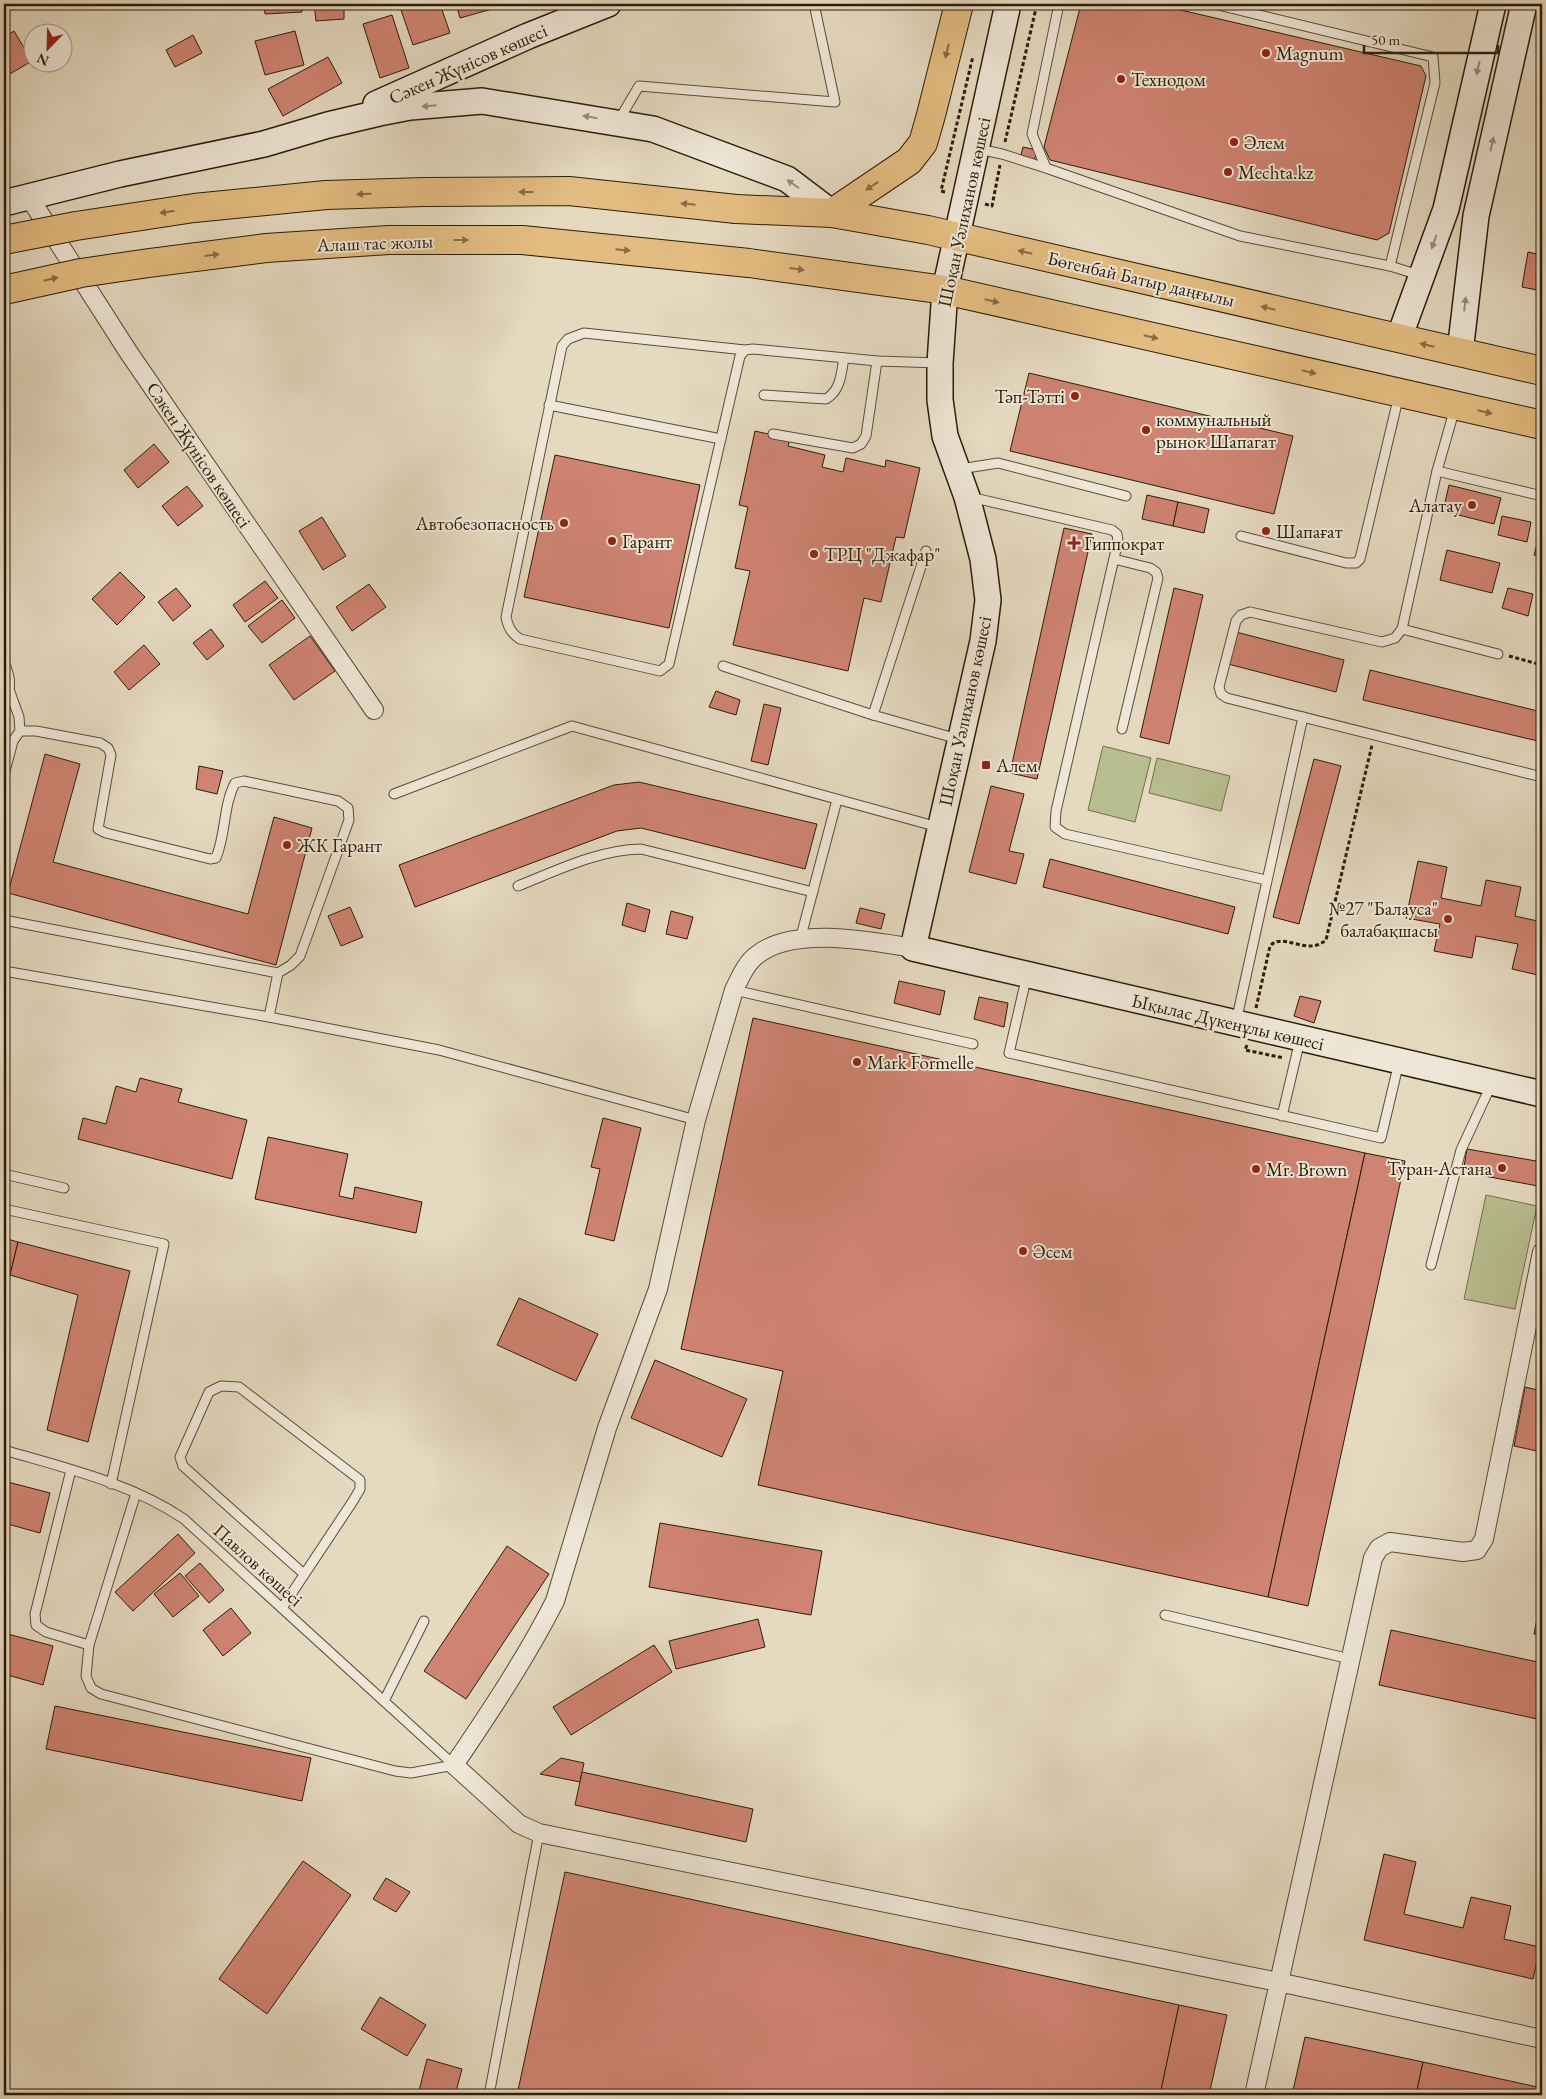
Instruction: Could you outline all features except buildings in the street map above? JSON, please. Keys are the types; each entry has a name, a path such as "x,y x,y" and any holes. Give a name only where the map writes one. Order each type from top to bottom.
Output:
{"main road":[{"path":"832,213 909,162 923,143 932,115 959,4"},
{"name":"Бөгенбай Батыр даңғылы","path":"4,240 76,226 194,208 326,195 569,191 736,208 832,213 957,236 1542,371"},
{"name":"Алаш тас жолы","path":"4,290 81,272 149,262 266,248 389,240 522,240 749,262 945,290"},
{"path":"945,290 1542,425"}],"street":[{"name":"Сәкен Жүнісов көшесі","path":"328,125 528,36 608,4"},
{"name":"Шоқан Уәлиханов көшесі","path":"913,948 983,641 988,600 983,559 967,497 945,436 940,400 940,363 945,290 1008,4"},
{"path":"1399,338 1446,209 1493,4"},
{"path":"1460,352 1476,216 1524,4"},
{"path":"4,203 120,174 264,144 328,125 410,107 482,101 653,129 787,179 832,213"},
{"name":"Сәкен Жүнісов көшесі","path":"29,197 128,353 374,710"},
{"path":"1446,209 1476,216"},
{"path":"913,948 843,939 800,940 775,944 756,955 744,970 734,990 696,1120 658,1289 608,1428 555,1601 544,1624 454,1765 519,1824 539,1833 1278,1982 1542,2039"},
{"name":"Ықылас Дүкенұлы көшесі","path":"913,948 1244,1026 1298,1050 1398,1061 1542,1094"},
{"path":"1254,2095 1373,1558 1379,1548 1390,1542 1463,1552 1476,1550 1484,1539 1542,1252"}],"lane":[{"path":"618,122 639,86 835,102 814,4"},
{"path":"1046,168 1032,134 1059,4"},
{"path":"1214,4 1433,58 1435,82 1390,266"},
{"path":"977,149 1002,154 1046,168 1240,236 1390,266 1422,276"},
{"path":"745,350 740,356 669,664 660,671 520,638 513,634 508,626 506,616 562,346 568,338 584,333 745,350 753,349 877,361 940,363"},
{"path":"764,395 826,399 834,394 838,388 844,358"},
{"path":"773,434 852,448 862,444 866,436 877,361"},
{"path":"1241,536 1346,563 1356,563 1360,559 1400,393"},
{"path":"549,405 721,438"},
{"path":"1455,405 1437,471 1402,629 1395,638 1382,642 1250,612 1241,615 1236,622 1219,687 1221,694 1227,698 1542,777"},
{"path":"957,469 998,463 1126,496"},
{"path":"1437,471 1542,496"},
{"path":"967,497 1112,530 1117,534 1118,541 1056,812 1055,827 1065,834 1266,880"},
{"path":"873,715 926,551"},
{"path":"1114,559 1150,568 1156,572 1158,578 1122,729"},
{"path":"1402,629 1498,654"},
{"path":"4,662 10,678 10,692 19,717 20,731 12,741 4,775"},
{"path":"722,666 873,715 961,740"},
{"path":"4,704 10,692"},
{"path":"1244,1026 1266,880 1303,717"},
{"path":"394,794 572,726 941,827"},
{"path":"4,920 278,973 291,965 300,956 349,820 348,808 338,802 244,781 235,783 230,792 220,848 216,858 210,859 106,833 98,829 111,755 108,748 100,743 36,731 20,731"},
{"path":"800,940 837,800"},
{"path":"518,886 620,849 641,849 813,892"},
{"path":"4,971 269,1017 439,1050 696,1120"},
{"path":"269,1017 278,973"},
{"path":"1027,975 1009,1053 1381,1138 1398,1061"},
{"path":"734,990 973,1044"},
{"path":"1282,1116 1298,1050"},
{"path":"1431,1265 1461,1150 1492,1083"},
{"path":"4,1174 64,1188"},
{"path":"4,1209 164,1244 111,1484"},
{"path":"282,1608 360,1490 360,1480 239,1387 221,1386 210,1392 180,1457 181,1462 183,1466 304,1574"},
{"name":"Павлов көшесі","path":"4,1450 71,1470 136,1493 160,1503 184,1519 454,1765"},
{"path":"71,1470 35,1614 36,1625 46,1632 89,1645"},
{"path":"136,1493 89,1645 86,1676 91,1688 101,1694 395,1771 411,1773 454,1765"},
{"path":"1165,1615 1350,1659"},
{"path":"384,1701 424,1621"},
{"path":"488,2095 539,1833"}],"path":[{"path":"1498,654 1542,665"},
{"path":"1298,1050 1246,1050 1244,1026 1270,946 1279,941 1307,947 1318,947 1326,940 1374,735"}],"green space":[{"path":"1103,746 1151,758 1135,822 1088,810"},
{"path":"1157,758 1230,776 1221,811 1149,793"},
{"path":"1486,1195 1537,1206 1515,1309 1464,1299"}],"place":[{"name":"Magnum","path":"1266,53"},
{"name":"Технодом","path":"1121,79"},
{"name":"Әлем","path":"1234,142"},
{"name":"Mechta.kz","path":"1228,172"},
{"name":"Тәп-Тәтті","path":"1075,396"},
{"name":"коммунальный рынок Шапагат","path":"1146,430"},
{"name":"Алатау","path":"1472,505"},
{"name":"Автобезопасность","path":"564,523"},
{"name":"Шапағат","path":"1266,531"},
{"name":"Гарант","path":"612,541"},
{"name":"Гиппократ","path":"1074,543"},
{"name":"ТРЦ \"Джафар\"","path":"814,554"},
{"name":"Алем","path":"986,765"},
{"name":"ЖК Гарант","path":"287,845"},
{"name":"№27 \"Балауса\" балабақшасы","path":"1448,919"},
{"name":"Mark Formelle","path":"857,1062"},
{"name":"Туран-Астана","path":"1502,1168"},
{"name":"Mr. Brown","path":"1256,1169"},
{"name":"Әсем","path":"1023,1251"}]}
